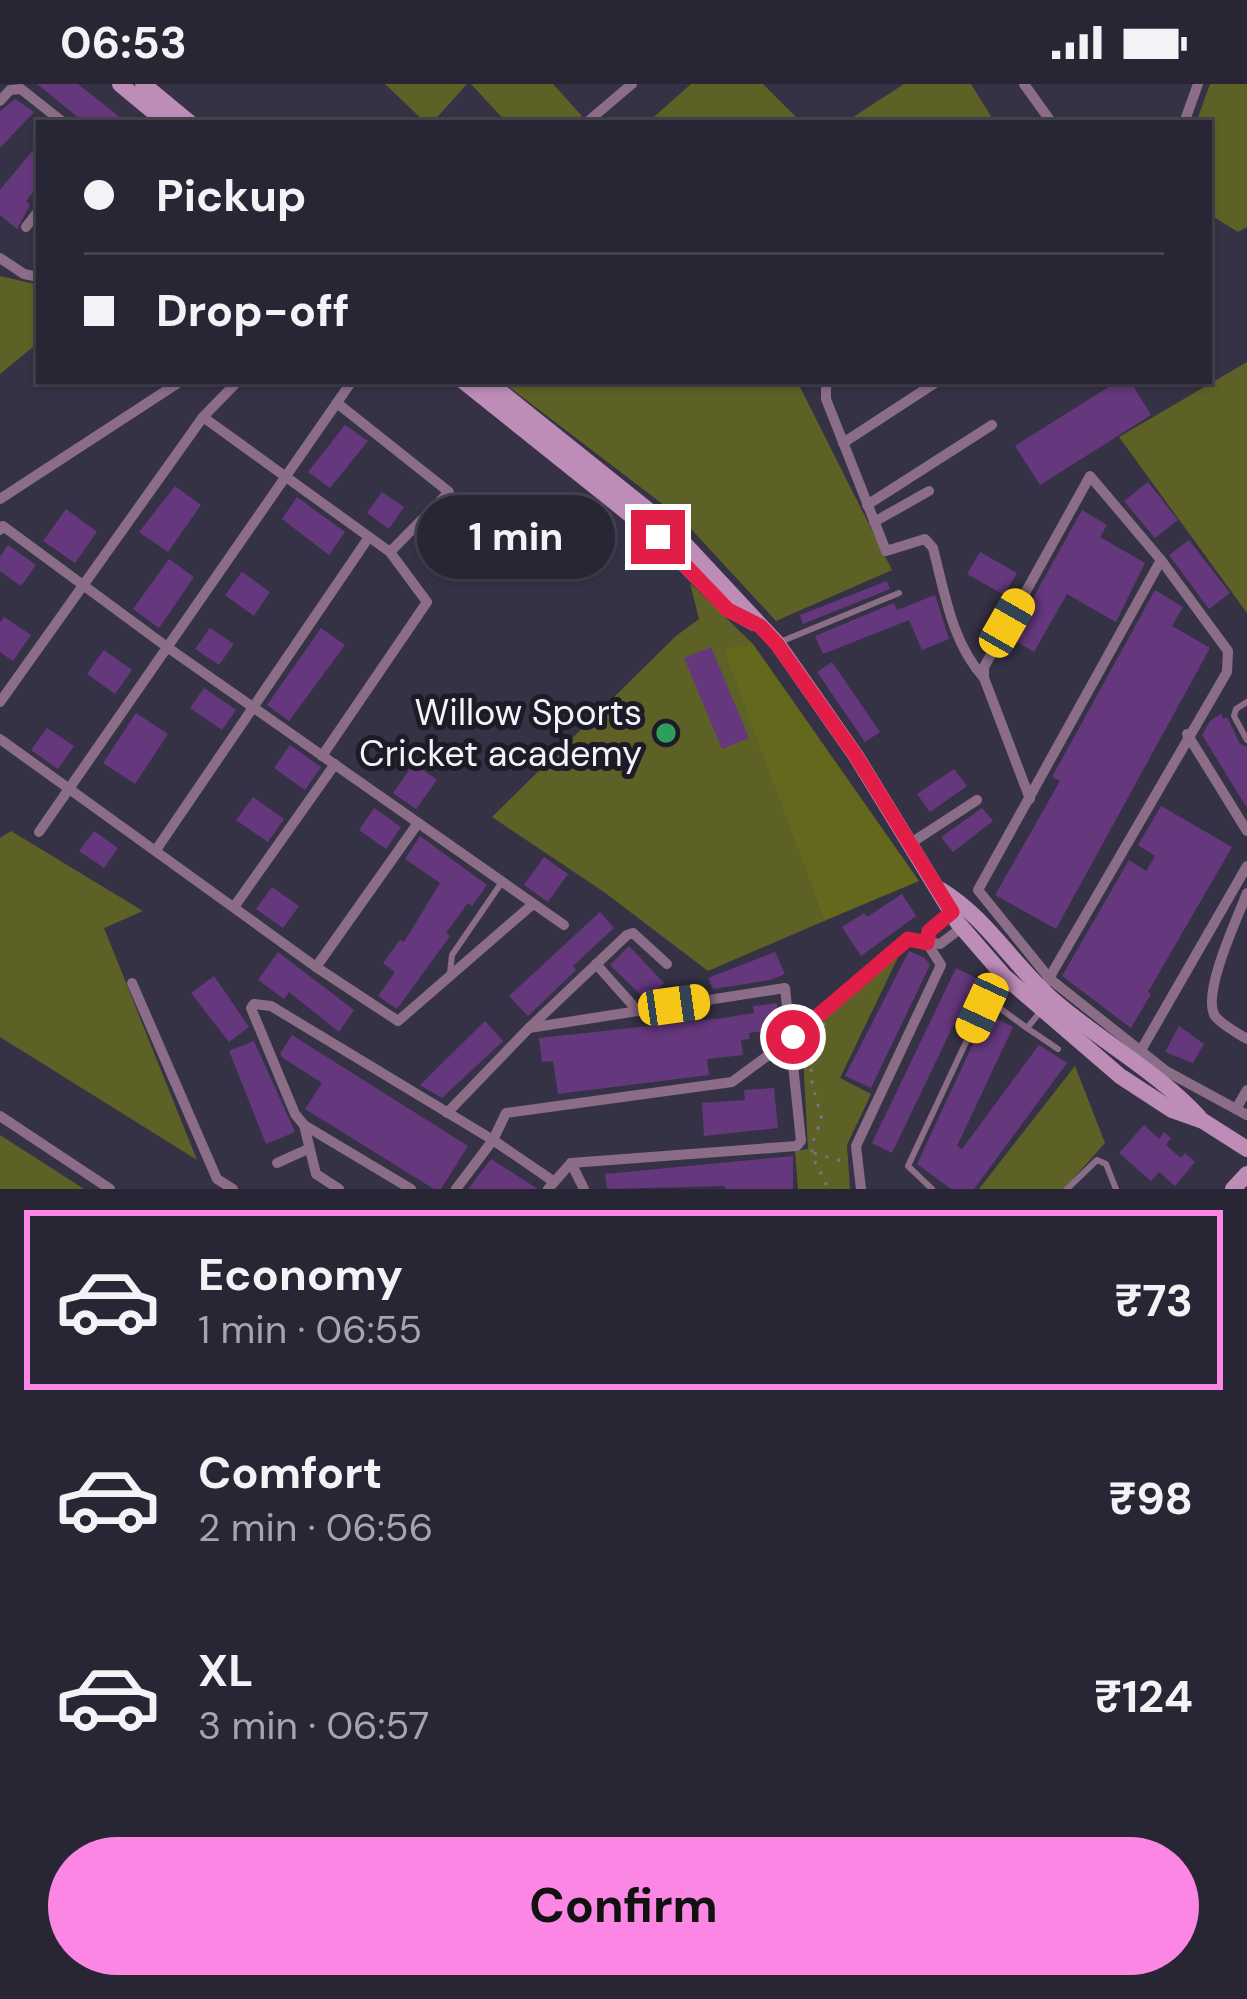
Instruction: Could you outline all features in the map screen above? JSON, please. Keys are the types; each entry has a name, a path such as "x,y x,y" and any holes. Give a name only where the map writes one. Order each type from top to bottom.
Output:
{"street":[{"path":"120,84 163,120"},
{"path":"143,84 186,120"},
{"path":"590,120 632,84"},
{"path":"1024,84 1050,120"},
{"path":"1185,120 1198,84"},
{"path":"0,101 10,90 21,89 60,120"},
{"path":"26,226 36,214"},
{"path":"0,258 36,276"},
{"path":"0,499 177,384"},
{"path":"0,702 203,418 235,384"},
{"path":"39,832 350,384"},
{"path":"467,384 658,537 728,610 760,626"},
{"path":"492,384 668,526 777,644 856,756 940,889 1016,964 1041,996 1179,1095 1203,1121 1247,1149"},
{"path":"829,384 826,399 886,551 925,539 933,548 954,629 969,663 984,679 1030,799"},
{"path":"843,443 933,384"},
{"path":"337,403 449,492 390,552"},
{"path":"203,418 390,552 427,602 322,756"},
{"path":"867,505 992,424"},
{"path":"984,679 986,660 1090,476 1161,560 1228,651 1227,672 1187,734 1041,996"},
{"path":"874,522 928,491"},
{"path":"0,530 3,526 564,926"},
{"path":"156,850 369,537"},
{"path":"1161,560 978,890 1041,996 1242,1112 1247,1090"},
{"path":"1187,734 1247,831"},
{"path":"0,739 398,1022 533,904"},
{"path":"235,907 334,764"},
{"path":"911,843 977,800"},
{"path":"316,967 418,823"},
{"path":"1140,1052 1246,870"},
{"path":"1247,893 1211,1003 1216,1016 1247,1040"},
{"path":"456,1189 494,1140 506,1113 732,1082 908,939 940,944 964,915"},
{"path":"862,1189 856,1146 941,965 927,943 929,931 964,915"},
{"path":"447,1113 529,1028 633,933 667,964"},
{"path":"596,964 638,1010"},
{"path":"132,982 214,1184 233,1189"},
{"path":"411,1189 304,1125 250,1008 254,1004 271,1006 494,1140 550,1185 571,1163 797,1146 801,1141 785,988 529,1028"},
{"path":"0,1116 110,1189"},
{"path":"304,1125 316,1174 339,1189"},
{"path":"277,1163 308,1149"},
{"path":"571,1163 584,1189"},
{"path":"1233,1189 1247,1174"}],"lane":[{"path":"777,644 899,593"},
{"path":"1247,702 1234,716 1247,740"},
{"path":"449,976 452,956 502,882"},
{"path":"1028,1028 1041,996"},
{"path":"932,1189 908,1166 982,1008 994,1004 1058,1048"},
{"path":"1067,1189 1097,1160 1106,1164 1116,1189"}],"path":[{"path":"819,1011 825,1031 813,1054 810,1079 822,1120 812,1141 815,1169 827,1189"},
{"path":"797,1146 831,1160 859,1163"}],"green space":[{"path":"385,84 467,84 435,120 423,120"},
{"path":"471,84 553,84 582,116 577,120 504,120"},
{"path":"691,84 763,84 799,120 650,120"},
{"path":"904,84 971,84 993,120 849,120"},
{"path":"1210,84 1247,84 1247,227 1238,232 1212,216 1212,120 1197,120"},
{"path":"0,276 36,284 36,344 0,374"},
{"path":"1247,362 1247,613 1119,437"},
{"path":"505,384 799,384 892,570 776,621 681,518"},
{"name":"Willow Sports Cricket academy","path":"690,583 753,644 725,651 824,921 708,971 604,892 492,817 676,636 699,619"},
{"path":"753,644 919,881 824,921 724,650"},
{"path":"11,831 143,911 104,928 197,1160 0,1037 0,838"},
{"path":"902,949 840,1078 871,1094 847,1145 850,1189 798,1189 795,1151 808,1149 802,1036"},
{"path":"1075,1066 1105,1143 1064,1189 979,1189"},
{"path":"0,1135 84,1189 0,1189"}],"building":[{"path":"37,84 78,84 123,120 81,120"},
{"path":"15,99 34,112 0,148 0,111"},
{"path":"36,147 36,189 26,201 30,205 17,229 0,215 0,190"},
{"path":"1113,384 1132,384 1151,415 1040,485 1015,446"},
{"path":"345,425 368,441 330,488 308,472"},
{"path":"1148,482 1178,520 1155,538 1124,501"},
{"path":"175,486 201,505 168,552 139,532"},
{"path":"382,492 404,507 389,529 367,513"},
{"path":"297,497 345,532 329,555 282,519"},
{"path":"66,509 97,532 75,563 43,541"},
{"path":"1082,510 1107,525 1100,537 1145,563 1116,622 1067,594 1034,652 1011,638"},
{"path":"1189,540 1230,593 1209,609 1169,555"},
{"path":"8,545 36,565 21,586 0,571 0,557"},
{"path":"980,552 1017,573 1004,595 967,574"},
{"path":"169,559 194,577 159,628 133,609"},
{"path":"242,572 270,592 254,616 225,595"},
{"path":"887,581 890,589 803,624 800,615"},
{"path":"1155,590 1183,607 1172,626 1210,648 1056,929 995,895 1060,781 1052,777"},
{"path":"935,595 949,639 922,650 909,620 823,654 815,636 894,603 897,610"},
{"path":"4,617 31,635 13,661 0,652"},
{"path":"210,628 234,644 219,665 195,649"},
{"path":"321,628 345,645 289,721 267,705"},
{"path":"711,647 749,738 722,749 684,658"},
{"path":"104,650 132,670 115,694 87,674"},
{"path":"832,662 880,732 865,742 817,672"},
{"path":"204,688 236,710 222,730 190,708"},
{"path":"136,713 168,734 135,784 103,763"},
{"path":"1221,714 1240,744 1247,747 1247,808 1202,735"},
{"path":"47,728 74,746 58,769 31,750"},
{"path":"290,745 321,767 305,790 274,768"},
{"path":"414,763 437,780 416,809 393,793"},
{"path":"954,769 967,786 930,812 917,794"},
{"path":"253,797 284,819 268,842 236,820"},
{"path":"1161,806 1232,847 1131,1028 1062,976 1129,860 1146,871 1155,856 1138,845"},
{"path":"374,808 401,827 386,849 359,830"},
{"path":"982,808 993,821 953,852 941,837"},
{"path":"94,831 118,848 104,868 79,851"},
{"path":"420,836 487,885 446,933 450,936 397,1009 378,996 395,972 383,963 400,940 404,942 440,883 405,859"},
{"path":"544,857 568,874 548,902 524,885"},
{"path":"272,887 299,906 283,928 256,909"},
{"path":"902,894 916,916 861,956 842,927"},
{"path":"600,912 614,928 528,1016 509,996"},
{"path":"629,946 664,983 646,1000 610,965"},
{"path":"909,951 930,965 871,1088 845,1076"},
{"path":"278,952 354,1010 339,1032 289,992 284,999 258,980"},
{"path":"775,952 785,974 713,989 708,978"},
{"path":"956,968 976,978 892,1153 872,1143"},
{"path":"214,976 249,1027 229,1042 191,993"},
{"path":"777,1003 779,1029 749,1033 750,1039 741,1040 743,1055 707,1059 709,1075 558,1094 553,1061 542,1062 539,1038 723,1018"},
{"path":"987,1014 1013,1027 957,1146 962,1149 1039,1045 1067,1063 974,1189 951,1189 917,1164"},
{"path":"485,1021 501,1043 442,1098 420,1085"},
{"path":"1179,1026 1204,1044 1193,1063 1165,1052"},
{"path":"292,1035 468,1146 441,1189 305,1109 322,1083 280,1054"},
{"path":"254,1041 295,1132 266,1144 229,1051"},
{"path":"774,1088 778,1128 704,1136 702,1103 745,1100 744,1090"},
{"path":"1144,1125 1159,1139 1164,1132 1171,1138 1166,1145 1181,1158 1185,1153 1195,1162 1175,1186 1159,1172 1151,1181 1119,1153"},
{"path":"793,1156 793,1189 607,1189 605,1174"},
{"path":"491,1159 538,1189 468,1189"}],"place":[{"name":"Willow Sports Cricket academy","path":"666,733"}],"route":[{"path":"658,537 728,610 760,626 777,644 856,756 952,912 929,931 927,943 908,939 793,1037"}]}
